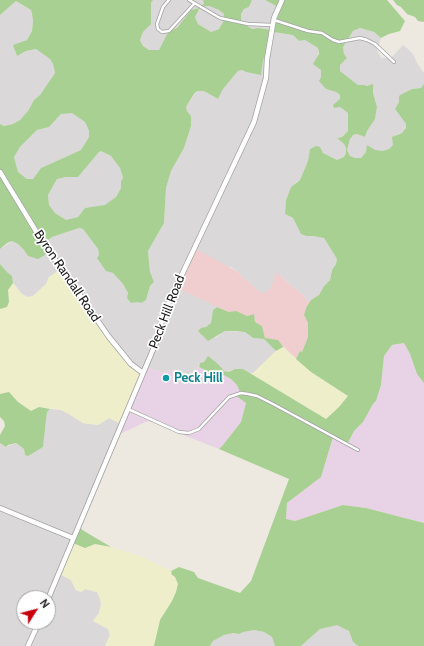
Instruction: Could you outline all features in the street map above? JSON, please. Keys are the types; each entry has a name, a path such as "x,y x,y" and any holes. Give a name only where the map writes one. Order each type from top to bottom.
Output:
{"street":[{"name":"Peck Hill Road","path":"52,590 160,333 162,318 168,304 254,122 266,78 267,59 273,23 282,0"},
{"name":"Byron Randall Road","path":"0,172 42,241 109,337 131,364 143,373"},
{"path":"0,508 73,538"},
{"path":"28,646 35,630"}],"lane":[{"path":"169,0 163,7 157,24 158,29 162,32 169,31 194,4"},
{"path":"189,0 220,18 248,24 273,23 322,33 333,40 340,42 360,38 367,40 375,44 394,62"},
{"path":"128,409 179,432 189,433 199,429 229,397 240,393 248,394 257,396 273,404 358,450"}],"shaded area":[{"path":"153,0 203,0 204,3 202,7 209,6 219,10 224,14 224,20 219,29 211,32 198,24 195,17 200,9 191,10 177,28 168,32 159,50 149,50 143,46 140,40 143,32 151,23 151,3"},
{"path":"252,0 265,0 278,7 272,30 258,28 252,29 241,20 241,14 244,9 249,7"},
{"path":"16,1 31,10 33,21 32,31 27,40 21,43 15,50 17,56 26,51 36,49 50,59 55,73 20,120 13,124 4,126 0,124 0,15"},
{"path":"360,28 374,32 381,38 377,50 381,58 391,58 403,45 408,49 413,54 424,73 424,84 421,88 412,89 402,94 395,109 406,124 406,128 402,133 397,134 393,145 389,149 366,152 361,158 355,158 350,156 347,150 350,139 353,135 357,134 365,137 375,119 377,107 373,93 367,86 358,85 340,71 340,65 347,58 344,54 343,47 353,31"},
{"path":"272,32 293,35 299,41 305,40 318,48 318,67 321,70 321,77 326,89 340,95 340,107 348,113 348,131 342,137 337,138 346,148 344,157 337,160 323,153 310,149 308,161 300,180 291,187 286,200 285,214 293,218 301,234 324,238 337,259 332,270 330,280 324,286 319,295 308,302 303,295 280,275 271,288 262,295 238,272 231,267 228,267 217,307 213,310 211,323 206,327 215,338 225,331 245,332 253,338 264,339 276,351 253,373 249,373 243,369 235,369 229,372 224,371 219,365 207,359 200,363 194,375 188,377 176,370 163,373 147,367 144,371 132,364 49,277 46,284 33,296 28,297 22,294 13,283 12,276 0,264 0,249 12,241 18,244 28,256 52,237 79,228 83,229 98,249 99,255 109,272 113,273 123,284 131,303 146,300 150,286 154,282 150,272 148,251 164,223 166,188 171,171 184,148 191,126 191,116 186,107 197,91 204,91 218,99 223,89 238,71 242,70 261,74 263,61"},
{"path":"72,112 85,122 89,131 89,137 81,150 41,168 33,179 27,179 18,172 14,157 20,147 37,130 49,127 61,114"},
{"path":"101,151 111,156 120,168 123,178 121,181 121,188 116,197 105,206 85,208 78,217 66,220 55,213 49,205 48,195 57,179 78,177"},
{"path":"195,248 238,272 262,294 271,288 276,273 303,295 308,302 310,302 304,315 308,323 308,337 302,352 300,351 296,359 283,346 265,339 262,326 255,322 254,314 247,316 229,312 177,288"},
{"path":"404,343 410,354 417,374 424,383 424,523 366,508 343,505 295,521 286,519 287,503 321,477 333,437 348,443 354,431 363,422 376,401 381,385 384,356 392,345"},
{"path":"147,367 163,373 176,370 188,377 194,375 196,369 199,367 213,374 222,374 231,379 237,385 246,403 241,422 219,449 148,421 118,435"},
{"path":"50,409 61,410 83,423 98,425 109,418 121,424 75,535 71,580 76,590 81,592 85,589 97,592 101,604 99,613 93,621 108,629 110,635 105,646 0,646 0,443 6,447 16,443 24,449 25,455 43,447 47,412"},
{"path":"337,624 349,631 353,642 358,646 301,646 320,629"},
{"path":"254,630 264,632 272,637 275,646 210,646 213,641 224,635"}],"green space":[{"path":"0,0 153,0 151,3 151,24 143,32 140,40 143,46 149,50 159,50 168,32 177,28 191,10 200,8 195,17 198,24 211,32 219,29 224,20 224,14 209,6 201,7 204,3 203,0 252,0 249,7 244,9 241,14 241,20 252,29 258,28 272,30 278,7 265,0 387,0 405,21 400,31 381,38 374,32 360,28 353,31 343,47 344,54 347,58 340,65 340,71 358,85 367,86 373,84 373,93 377,107 375,119 365,137 357,134 353,135 350,139 347,150 350,156 355,158 361,158 366,152 367,145 375,150 382,151 389,149 393,145 392,137 402,133 406,128 406,124 395,109 399,102 399,96 412,89 421,88 424,84 424,383 417,374 410,354 404,343 392,345 384,356 381,385 376,401 363,422 354,431 348,443 333,437 321,477 287,503 286,519 295,521 343,505 366,508 424,523 424,646 358,646 353,642 349,631 337,625 320,629 301,646 275,646 272,637 264,632 254,630 239,634 234,633 224,635 213,641 210,646 154,646 160,620 172,601 178,584 175,577 171,574 171,571 179,567 194,572 198,578 240,593 251,581 289,479 219,449 241,422 246,403 235,395 240,392 237,385 231,379 222,374 213,374 199,367 200,363 204,362 208,356 224,371 229,372 235,369 243,369 326,419 348,396 311,372 296,359 300,351 302,352 308,337 308,323 304,315 306,308 311,300 319,295 324,286 330,280 332,270 337,259 324,238 301,234 293,218 285,214 286,200 291,187 300,180 308,161 310,149 316,146 320,147 323,153 337,160 344,157 346,148 337,138 342,137 348,131 348,113 340,107 334,108 333,105 340,99 340,95 326,89 319,81 321,77 321,70 313,64 319,54 318,48 305,40 299,41 293,35 273,32 263,61 261,75 242,70 238,71 223,89 218,99 204,91 197,91 194,94 186,107 191,116 191,126 184,148 171,171 166,188 164,223 148,251 150,272 154,282 150,286 146,300 141,303 131,303 127,298 128,293 123,284 113,273 106,271 97,258 99,255 98,249 83,229 79,228 52,237 43,244 48,253 38,259 28,256 18,244 12,241 0,249 0,124 4,126 13,124 20,120 55,73 50,59 36,49 26,51 17,56 13,45 27,40 32,31 33,21 31,10 16,1 0,15","holes":["72,113 85,122 89,131 89,137 81,150 41,168 33,179 27,179 18,172 14,157 20,147 37,130 49,127 61,114","101,151 111,156 120,168 123,178 121,181 121,188 116,197 105,205 85,208 78,217 66,220 55,213 49,205 48,195 57,179 78,177"]},
{"path":"393,0 424,0 424,22 418,21 415,17 407,14"},
{"path":"0,264 12,276 13,283 8,290 9,302 7,307 0,309"},
{"path":"60,269 132,364 143,372 121,424 109,418 98,425 83,423 61,410 39,407 31,411 18,402 9,392 0,395 0,309 7,306 9,302 8,290 13,283 22,294 28,297 33,296 46,284 49,277"},
{"path":"217,307 229,312 236,311 247,316 254,314 255,322 262,326 265,338 278,340 284,348 283,347 276,351 264,339 253,338 245,332 235,331 225,331 208,341 198,331 211,323 213,310"},
{"path":"283,347 311,372 348,396 326,419 250,373 253,373 276,351"},
{"path":"9,392 18,402 31,411 39,407 50,409 47,412 43,447 28,456 25,455 24,449 16,443 6,447 0,443 0,435 5,426 4,421 0,417 0,394"},
{"path":"79,527 111,547 95,544 85,548 73,543"},
{"path":"73,543 85,548 95,544 111,547 140,556 171,571 171,574 175,577 178,584 172,601 160,620 154,646 105,646 110,635 108,629 93,621 99,613 101,604 97,592 85,589 81,592 76,590 71,580 59,574"}],"place":[{"name":"Peck Hill","path":"166,378"}]}
